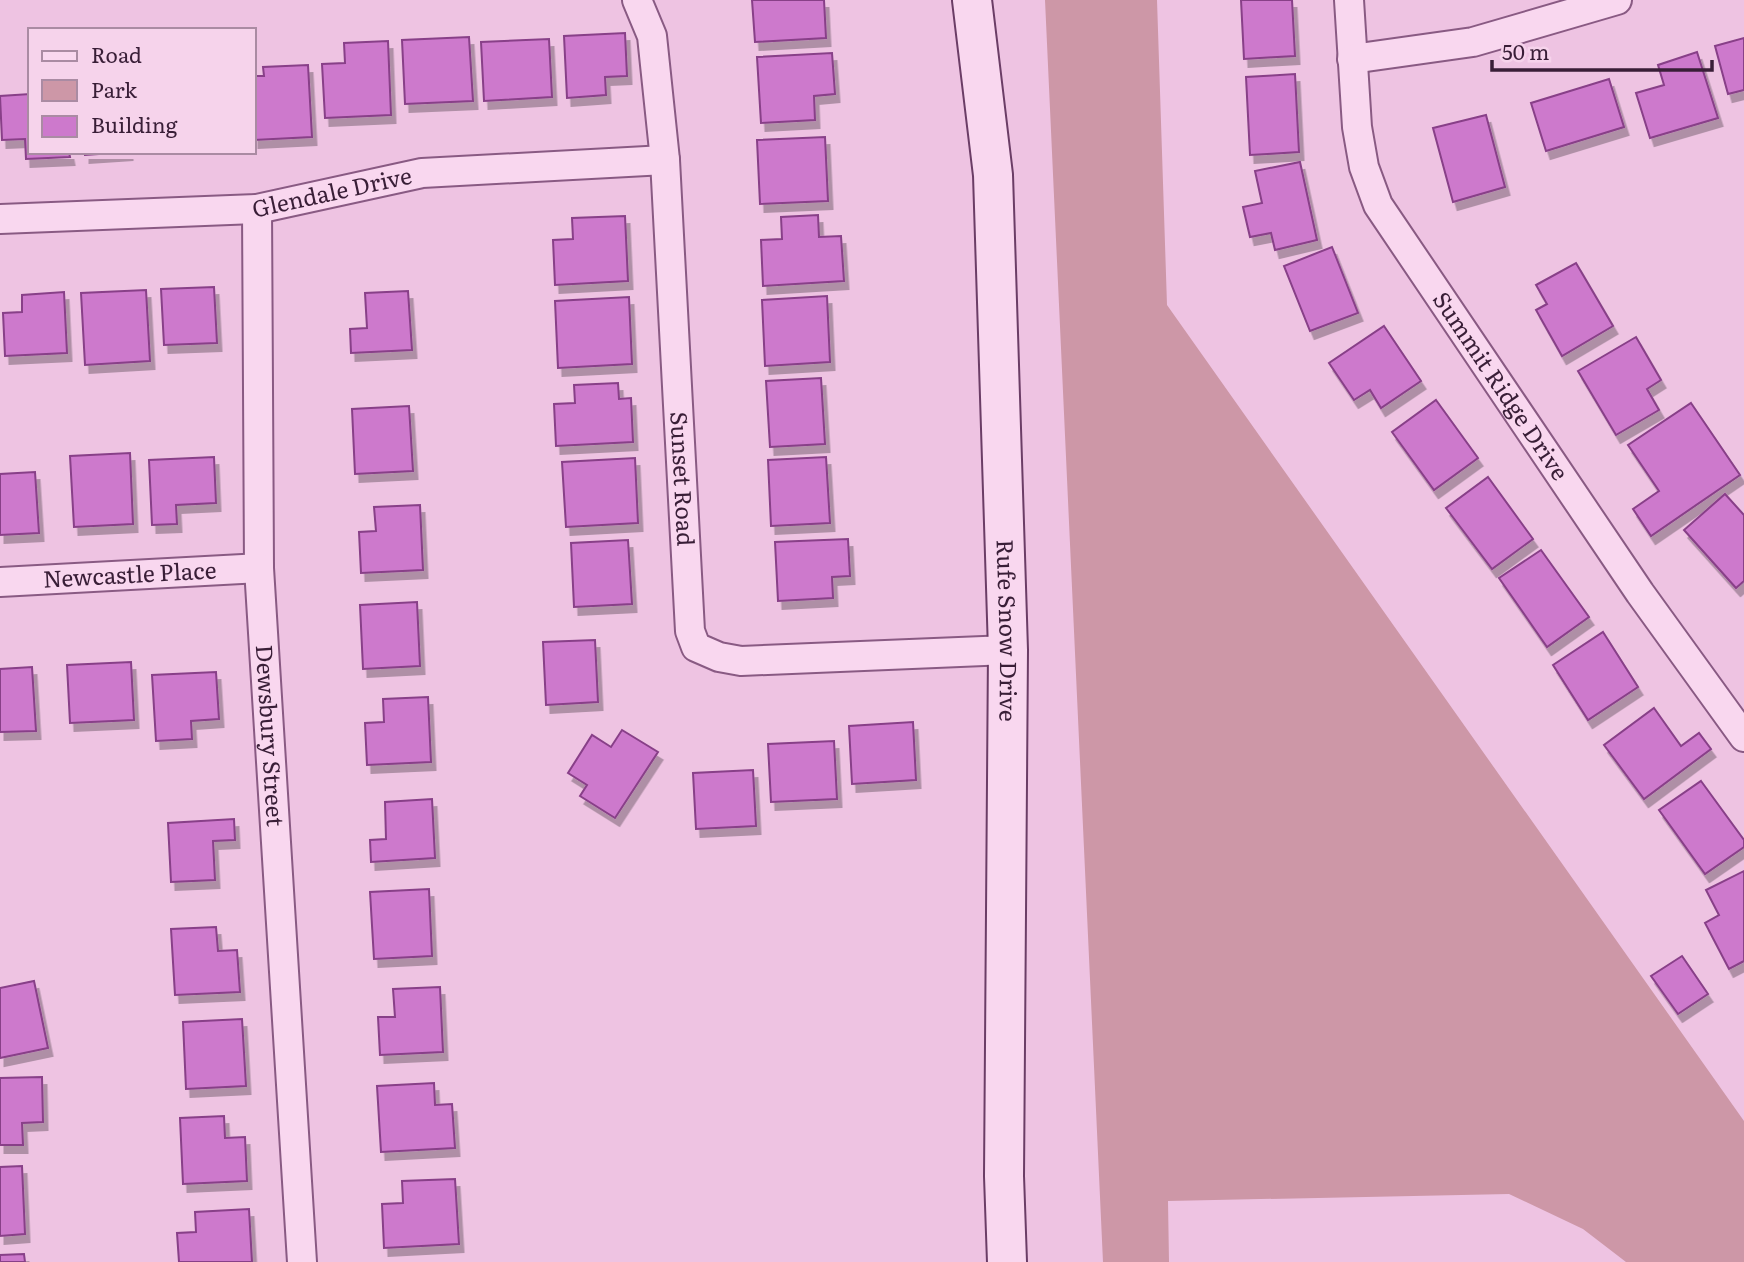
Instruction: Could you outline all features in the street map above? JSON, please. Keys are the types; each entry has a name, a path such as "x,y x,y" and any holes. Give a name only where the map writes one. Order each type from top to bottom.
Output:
{"main road":[{"name":"Rufe Snow Drive","path":"972,0 993,175 1008,650 1004,1176 1007,1262"}],"street":[{"name":"Sunset Road","path":"637,0 652,36 665,160 690,631 696,647 719,657 741,661 1008,650"},
{"name":"Summit Ridge Drive","path":"1349,0 1357,127 1364,167 1378,205 1640,593 1744,737"},
{"path":"1352,59 1473,42 1617,0"},
{"name":"Glendale Drive","path":"0,219 257,209 422,173 665,160"},
{"name":"Dewsbury Street","path":"257,209 259,568 302,1262"},
{"name":"Newcastle Place","path":"0,583 259,568"}],"green space":[{"path":"1045,0 1157,0 1167,305 1744,1121 1744,1262 1626,1262 1583,1229 1509,1194 1168,1201 1169,1262 1103,1262"}],"building":[{"path":"752,0 824,0 826,38 755,42"},
{"path":"1241,0 1292,0 1295,56 1244,59"},
{"path":"625,33 627,76 605,77 606,95 567,98 564,36"},
{"path":"469,37 473,101 405,104 402,40"},
{"path":"1744,38 1744,90 1728,94 1715,46"},
{"path":"549,39 552,97 484,101 481,42"},
{"path":"388,41 391,115 325,118 322,64 345,63 344,43"},
{"path":"1697,52 1718,118 1650,138 1636,93 1664,85 1658,65"},
{"path":"832,53 835,94 814,96 815,120 761,123 757,57"},
{"path":"308,65 312,137 256,140 256,76 264,76 263,67"},
{"path":"1295,74 1299,152 1250,155 1246,77"},
{"path":"1609,79 1624,127 1546,151 1531,103"},
{"path":"28,94 28,154 69,154 70,157 26,159 25,139 2,140 0,96"},
{"path":"1486,115 1505,187 1453,202 1433,128"},
{"path":"825,137 828,201 760,204 757,140"},
{"path":"1300,162 1317,240 1275,250 1271,233 1250,237 1243,207 1262,203 1255,171"},
{"path":"818,215 819,237 841,236 844,281 763,286 761,240 782,239 781,217"},
{"path":"625,216 628,281 555,285 553,240 573,239 572,218"},
{"path":"1332,247 1358,313 1310,331 1284,266"},
{"path":"1576,263 1613,326 1562,356 1536,310 1547,304 1536,285"},
{"path":"214,287 217,343 164,345 161,289"},
{"path":"146,290 150,361 85,365 81,293"},
{"path":"408,291 412,350 351,353 350,329 367,328 365,293"},
{"path":"64,292 67,353 5,356 3,313 22,312 22,295"},
{"path":"827,296 830,362 765,366 762,300"},
{"path":"629,297 632,364 558,368 555,301"},
{"path":"1384,326 1421,381 1381,408 1370,390 1354,400 1329,363"},
{"path":"1636,337 1661,380 1647,389 1659,410 1616,435 1578,371"},
{"path":"821,378 825,444 770,447 766,381"},
{"path":"618,383 619,399 631,398 633,442 556,446 554,404 575,403 574,385"},
{"path":"1436,400 1478,458 1434,490 1392,432"},
{"path":"1691,403 1740,475 1651,536 1633,509 1659,491 1628,445"},
{"path":"409,406 413,471 355,474 352,409"},
{"path":"130,453 133,524 74,527 70,456"},
{"path":"214,457 216,503 176,505 177,524 152,525 149,460"},
{"path":"826,457 830,523 771,526 768,460"},
{"path":"635,458 638,523 566,527 562,462"},
{"path":"35,472 39,533 0,535 0,474"},
{"path":"1488,477 1533,539 1492,569 1446,508"},
{"path":"1725,494 1744,515 1744,581 1736,588 1684,530"},
{"path":"420,505 423,570 361,573 359,532 376,531 374,507"},
{"path":"848,539 850,576 832,577 833,598 778,601 775,542"},
{"path":"628,540 632,604 574,607 571,543"},
{"path":"1541,550 1589,617 1547,647 1499,578"},
{"path":"417,602 420,666 363,669 360,605"},
{"path":"1603,632 1638,687 1588,720 1553,665"},
{"path":"595,640 598,702 546,705 543,642"},
{"path":"131,662 134,720 70,723 67,665"},
{"path":"32,667 36,731 0,732 0,669"},
{"path":"216,672 219,719 191,721 192,739 156,741 152,675"},
{"path":"428,697 431,762 367,765 365,723 384,722 383,699"},
{"path":"1654,708 1681,746 1699,733 1711,749 1644,799 1604,745"},
{"path":"913,722 916,780 852,784 849,726"},
{"path":"622,730 658,752 615,818 580,796 587,785 568,773 592,735 611,747"},
{"path":"834,741 837,799 771,802 768,744"},
{"path":"753,770 756,826 696,829 693,773"},
{"path":"1701,781 1744,840 1744,847 1705,874 1659,810"},
{"path":"432,799 435,858 371,862 370,840 386,839 385,802"},
{"path":"234,819 235,840 213,841 215,880 171,882 168,823"},
{"path":"1744,871 1744,961 1729,969 1705,923 1719,915 1706,890"},
{"path":"429,889 432,956 374,959 370,892"},
{"path":"216,927 218,951 237,950 240,992 175,995 171,929"},
{"path":"1682,956 1708,994 1678,1014 1651,976"},
{"path":"34,981 48,1048 0,1058 0,988"},
{"path":"440,987 443,1052 380,1055 378,1017 395,1017 393,989"},
{"path":"242,1019 246,1086 186,1089 183,1022"},
{"path":"42,1077 43,1122 22,1123 23,1145 0,1145 0,1078"},
{"path":"434,1083 435,1105 452,1104 455,1148 381,1152 377,1086"},
{"path":"224,1116 225,1138 245,1137 247,1181 183,1184 180,1118"},
{"path":"22,1166 25,1234 0,1236 0,1167"},
{"path":"455,1179 459,1244 384,1248 382,1204 403,1203 402,1181"},
{"path":"249,1209 252,1262 179,1262 177,1233 196,1232 195,1212"},
{"path":"24,1254 25,1262 0,1262 0,1255"}]}
